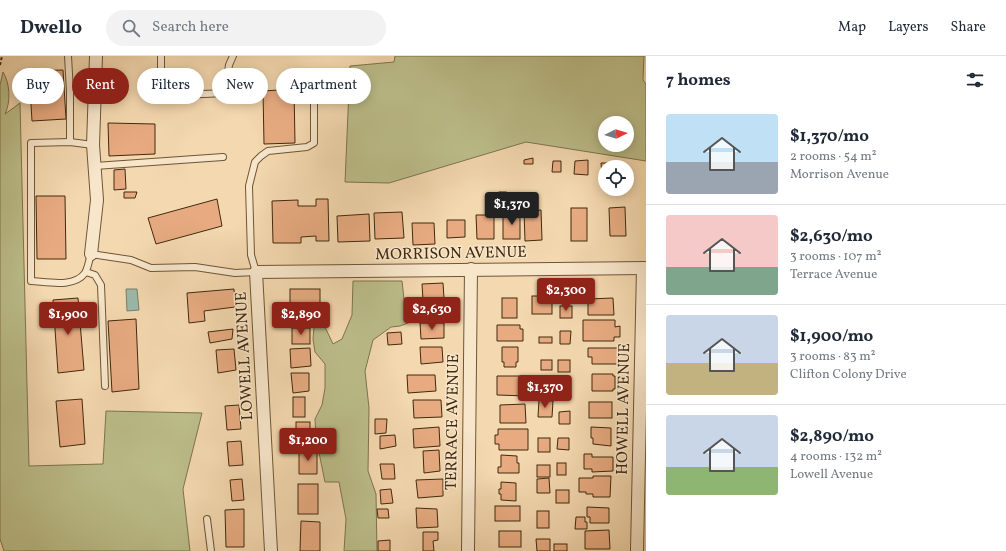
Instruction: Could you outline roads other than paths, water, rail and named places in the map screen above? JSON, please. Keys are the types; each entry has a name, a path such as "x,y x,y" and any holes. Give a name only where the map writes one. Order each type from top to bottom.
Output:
{"street":[{"path":"91,254 97,200 93,145 96,56"},
{"name":"MORRISON AVENUE","path":"256,272 644,268"},
{"name":"HOWELL AVENUE","path":"637,551 644,268"},
{"name":"TERRACE AVENUE","path":"468,551 471,269"},
{"name":"LOWELL AVENUE","path":"256,272 272,551"}],"lane":[{"path":"68,56 70,142"},
{"path":"160,56 161,96 225,93 233,56"},
{"name":"LOWELL AVENUE","path":"256,272 251,255 249,186 255,162 268,151 307,147 314,143 314,104"},
{"path":"93,145 70,142 31,143 31,281 68,283 78,280 86,272 91,254 132,260 151,268 195,267 234,272 256,272"},
{"path":"95,166 223,157"},
{"path":"86,272 95,275 102,285 105,386"},
{"path":"207,519 211,551"}]}
